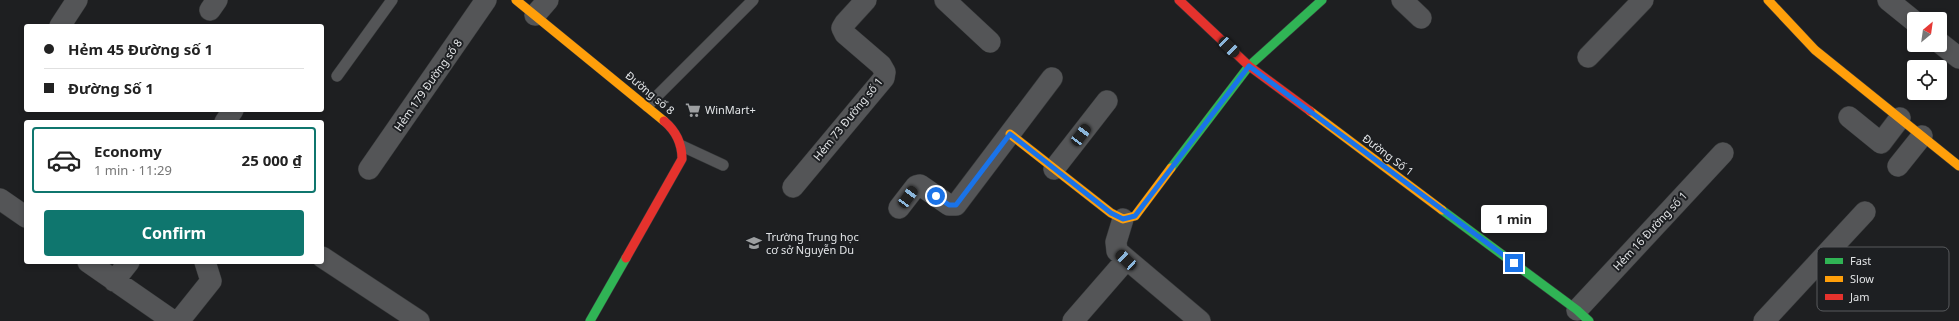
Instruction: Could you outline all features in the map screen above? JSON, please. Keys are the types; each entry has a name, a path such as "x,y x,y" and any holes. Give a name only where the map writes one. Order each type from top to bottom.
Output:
{"street":[{"path":"61,24 77,0"},
{"name":"Hẻm 179 Đường số 8","path":"369,169 486,0"},
{"name":"Đường số 8","path":"516,0 541,7 670,126 682,146"},
{"name":"Hẻm 73 Đường số 1","path":"792,187 884,78 885,72 881,65 845,34 842,28 866,0"},
{"path":"945,0 990,42"},
{"name":"Đường Số 1","path":"1179,0 1249,66 1583,315"},
{"path":"1010,134 1111,213 1123,219 1135,216 1249,66 1322,0"},
{"path":"1402,0 1421,18"},
{"path":"1588,57 1644,0"},
{"path":"1768,0 1815,50 1959,166"},
{"path":"1947,48 1959,58"},
{"path":"900,208 916,186 920,185 949,205 956,205 1052,78"},
{"path":"1054,169 1107,101"},
{"path":"1849,117 1881,143 1900,118"},
{"path":"1898,166 1922,136"},
{"path":"590,321 682,160 682,146"},
{"name":"Hẻm 16 Đường số 1","path":"1583,315 1723,153"},
{"path":"0,198 24,216"},
{"path":"1833,247 1865,212"},
{"path":"1123,219 1116,242 1117,251 1200,321"},
{"path":"324,258 419,321"},
{"path":"1073,321 1126,260"},
{"path":"91,264 173,321"},
{"path":"114,280 127,264"},
{"path":"179,321 211,281 206,264"},
{"path":"1764,321 1817,264"}],"lane":[{"path":"337,76 392,0"},
{"path":"647,106 752,0"},
{"path":"682,146 723,165"}],"traffic: fast":[{"path":"1171,168 1249,66 1322,0"},
{"path":"1442,210 1577,310 1589,321"},
{"path":"590,321 626,258"}],"traffic: slow":[{"path":"516,0 664,121"},
{"path":"1768,0 1815,50 1959,166"},
{"path":"1310,111 1442,210"},
{"path":"1010,134 1111,213 1123,219 1135,216 1171,168"}],"traffic: jam":[{"path":"1179,0 1249,66 1310,111"},
{"path":"626,258 682,159 678,138 664,121"}],"place":[{"name":"WinMart+","path":"693,110"},
{"name":"Trường Trung học cơ sở Nguyễn Du","path":"754,243"}],"route":[{"path":"936,196 949,205 956,205 1010,134 1111,213 1123,219 1135,216 1249,66 1514,263"}]}
